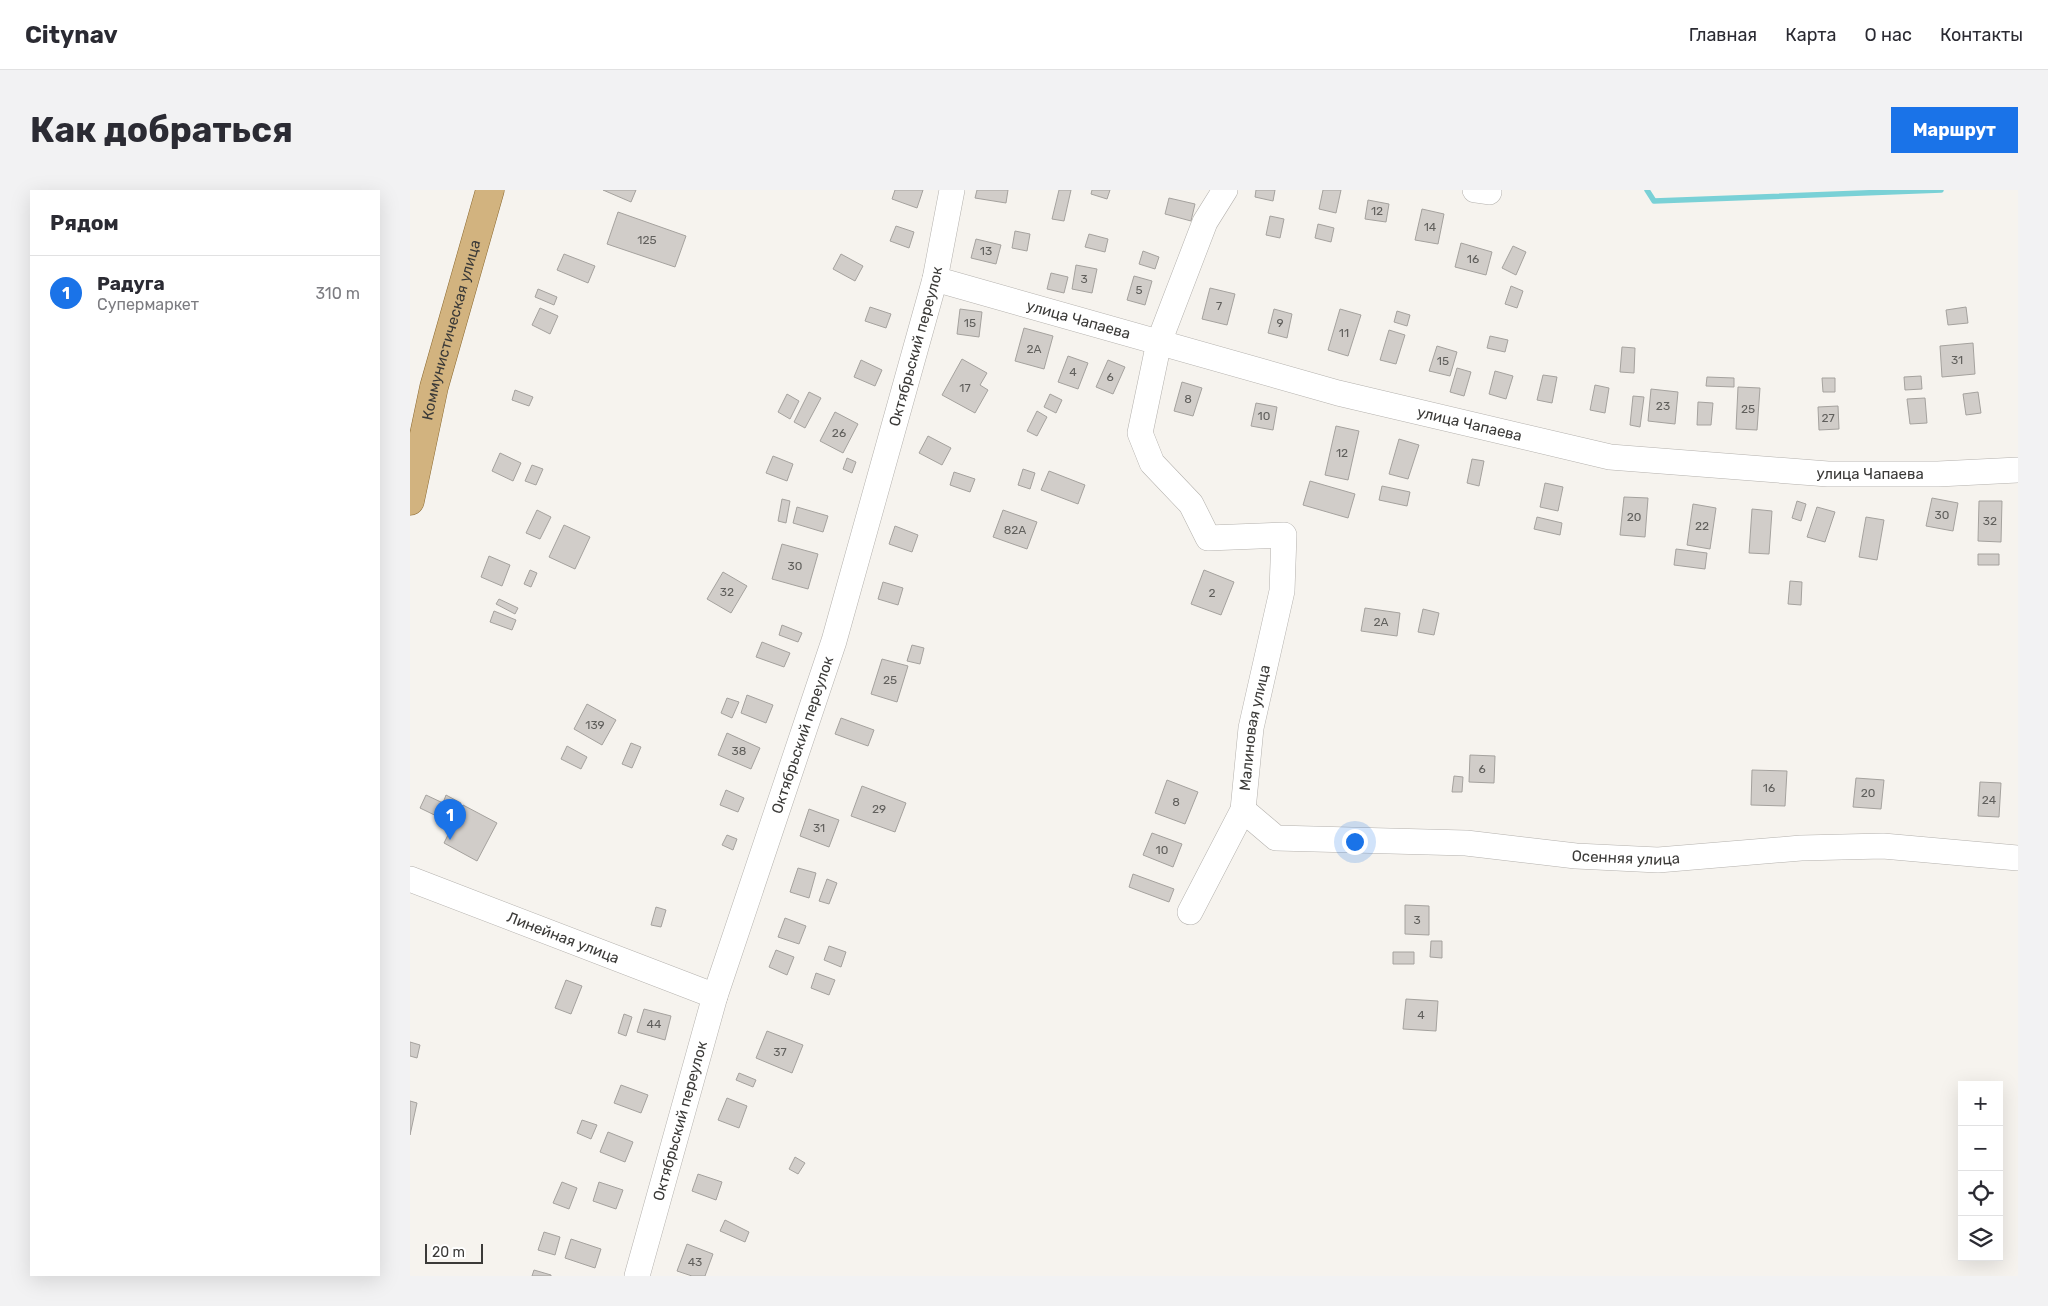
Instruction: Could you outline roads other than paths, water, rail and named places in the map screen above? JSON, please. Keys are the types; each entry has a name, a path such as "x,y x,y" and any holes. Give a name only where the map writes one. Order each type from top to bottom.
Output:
{"main road":[{"name":"Коммунистическая улица","path":"410,501 434,387 490,190"}],"street":[{"name":"Октябрьский переулок","path":"638,1276 715,996 834,641 935,279 952,190"},
{"path":"1159,342 1205,222 1225,190"},
{"name":"улица Чапаева","path":"935,279 1338,393 1610,457 1828,474 1938,474 2018,470"},
{"name":"Малиновая улица","path":"1159,342 1140,433 1152,462 1191,504 1208,538 1284,535 1282,591 1251,728 1243,810 1190,912"},
{"name":"Осенняя улица","path":"1243,810 1276,838 1466,843 1576,856 1658,860 1801,848 1883,846 2018,858"},
{"name":"Линейная улица","path":"410,879 715,996"}],"waterway":[{"path":"1647,190 1654,201 1941,190"}],"place":[{"name":"Радуга","path":"450,840"}]}
